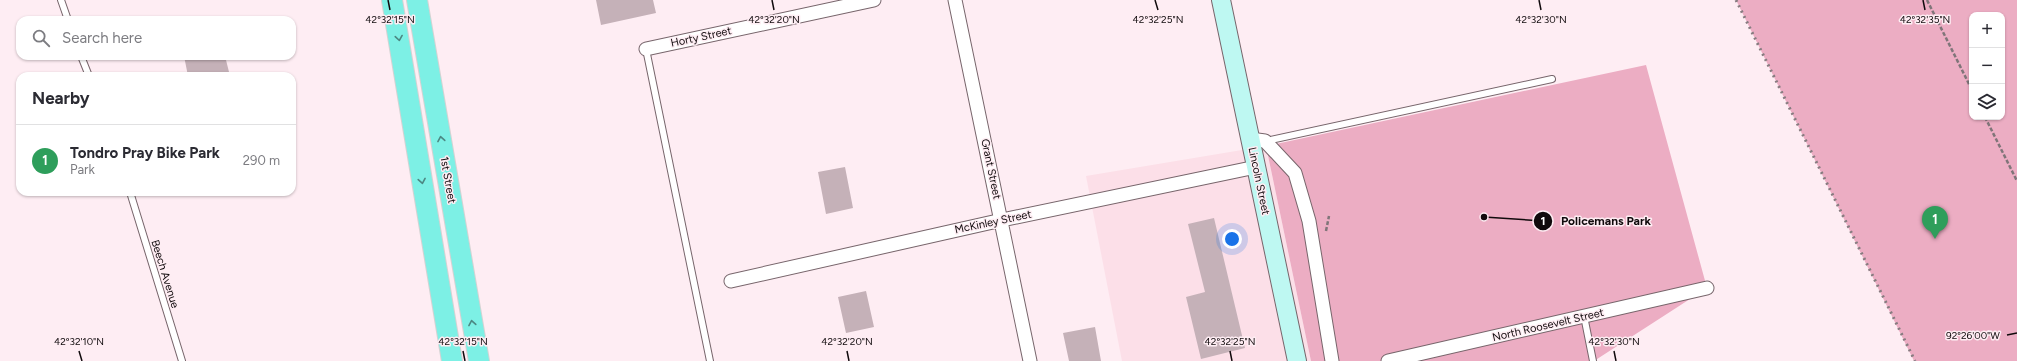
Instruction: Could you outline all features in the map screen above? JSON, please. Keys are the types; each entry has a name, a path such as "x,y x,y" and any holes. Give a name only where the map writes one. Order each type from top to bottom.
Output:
{"main road":[{"path":"392,0 452,361"},
{"name":"1st Street","path":"416,0 479,361"},
{"name":"Lincoln Street","path":"1221,0 1257,140 1256,167 1297,361"}],"street":[{"name":"Horty Street","path":"646,49 874,0"},
{"name":"Grant Street","path":"954,0 1002,220 1030,361"},
{"path":"1257,140 1295,173 1309,221 1332,361"},
{"name":"McKinley Street","path":"731,282 1002,220 1256,167"},
{"name":"North Roosevelt Street","path":"1388,361 1707,288"}],"lane":[{"path":"61,0 67,16"},
{"path":"646,49 710,361"},
{"path":"82,60 87,72"},
{"path":"1257,140 1552,79"},
{"name":"Beech Avenue","path":"131,196 182,361"},
{"path":"1584,316 1593,361"}],"path":[{"path":"1927,0 1969,84"},
{"path":"1987,120 2017,180"}],"shaded area":[{"path":"1736,0 2017,0 2017,361 1914,361"},
{"path":"1646,65 1707,288 1594,361 1311,361 1266,146"},
{"path":"1266,146 1311,361 1122,361 1086,176"}],"building":[{"path":"596,0 653,0 656,13 601,25"},
{"path":"185,60 226,60 229,72 187,72"},
{"path":"845,167 853,208 826,214 818,172"},
{"path":"1214,218 1245,348 1201,359 1186,297 1205,292 1188,224"},
{"path":"866,291 874,327 846,333 838,297"},
{"path":"1095,327 1101,361 1069,361 1063,333"}],"railway":[{"path":"1736,0 1915,361"}],"place":[{"name":"Policemans Park","path":"1484,217"},
{"name":"Tondro Pray Bike Park","path":"1935,239"}]}
